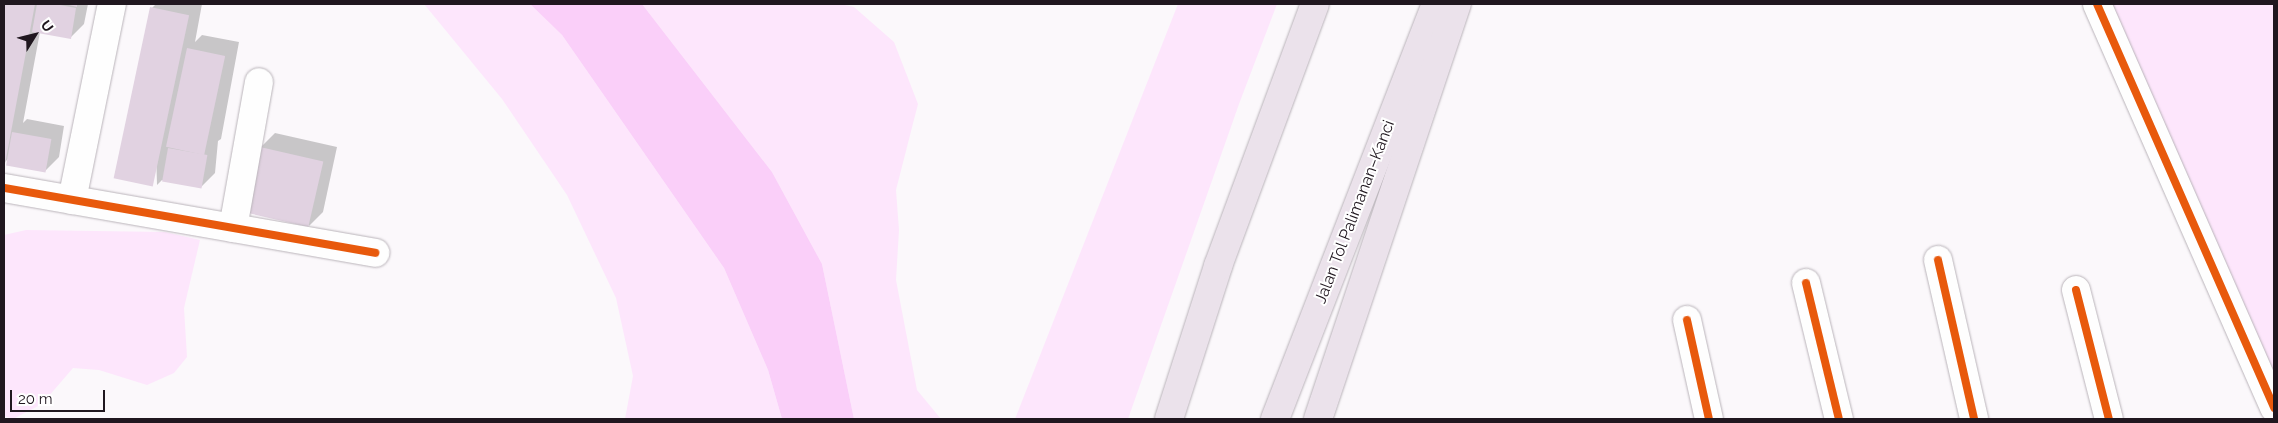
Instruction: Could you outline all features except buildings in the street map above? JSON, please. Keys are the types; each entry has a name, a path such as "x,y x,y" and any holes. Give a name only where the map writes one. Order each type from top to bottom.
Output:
{"highway":[{"path":"1170,419 1218,266 1315,4"},
{"name":"Jalan Tol Palimanan–Kanci","path":"1275,419 1436,4"},
{"path":"1318,419 1458,4"}],"street":[{"path":"72,200 112,4"},
{"path":"2096,4 2274,408"},
{"path":"233,228 259,82"},
{"path":"4,188 375,253"},
{"path":"1938,260 1974,419"},
{"path":"1806,283 1839,419"},
{"path":"2076,290 2109,419"},
{"path":"1687,320 1709,419"}],"shaded area":[{"path":"424,4 530,4 562,35 724,268 768,370 782,419 625,419 633,376 616,298 567,195 502,99"},
{"path":"530,4 642,4 772,172 822,264 854,419 782,419 768,370 724,268 562,35"},
{"path":"642,4 840,4 854,7 894,42 918,104 896,190 899,230 896,280 917,390 941,419 854,419 822,264 772,172"},
{"path":"1178,4 1277,4 1239,104 1128,419 1015,419"},
{"path":"2112,4 2274,4 2274,385"},
{"path":"26,230 165,232 200,240 184,308 187,357 174,373 147,385 99,370 73,368 42,404 13,419 4,416 4,235"}],"cycle path":[{"path":"2097,4 2274,408"},
{"path":"4,188 375,253"},
{"path":"1938,260 1974,419"},
{"path":"1806,283 1839,419"},
{"path":"2076,290 2109,419"},
{"path":"1687,320 1709,419"}]}
